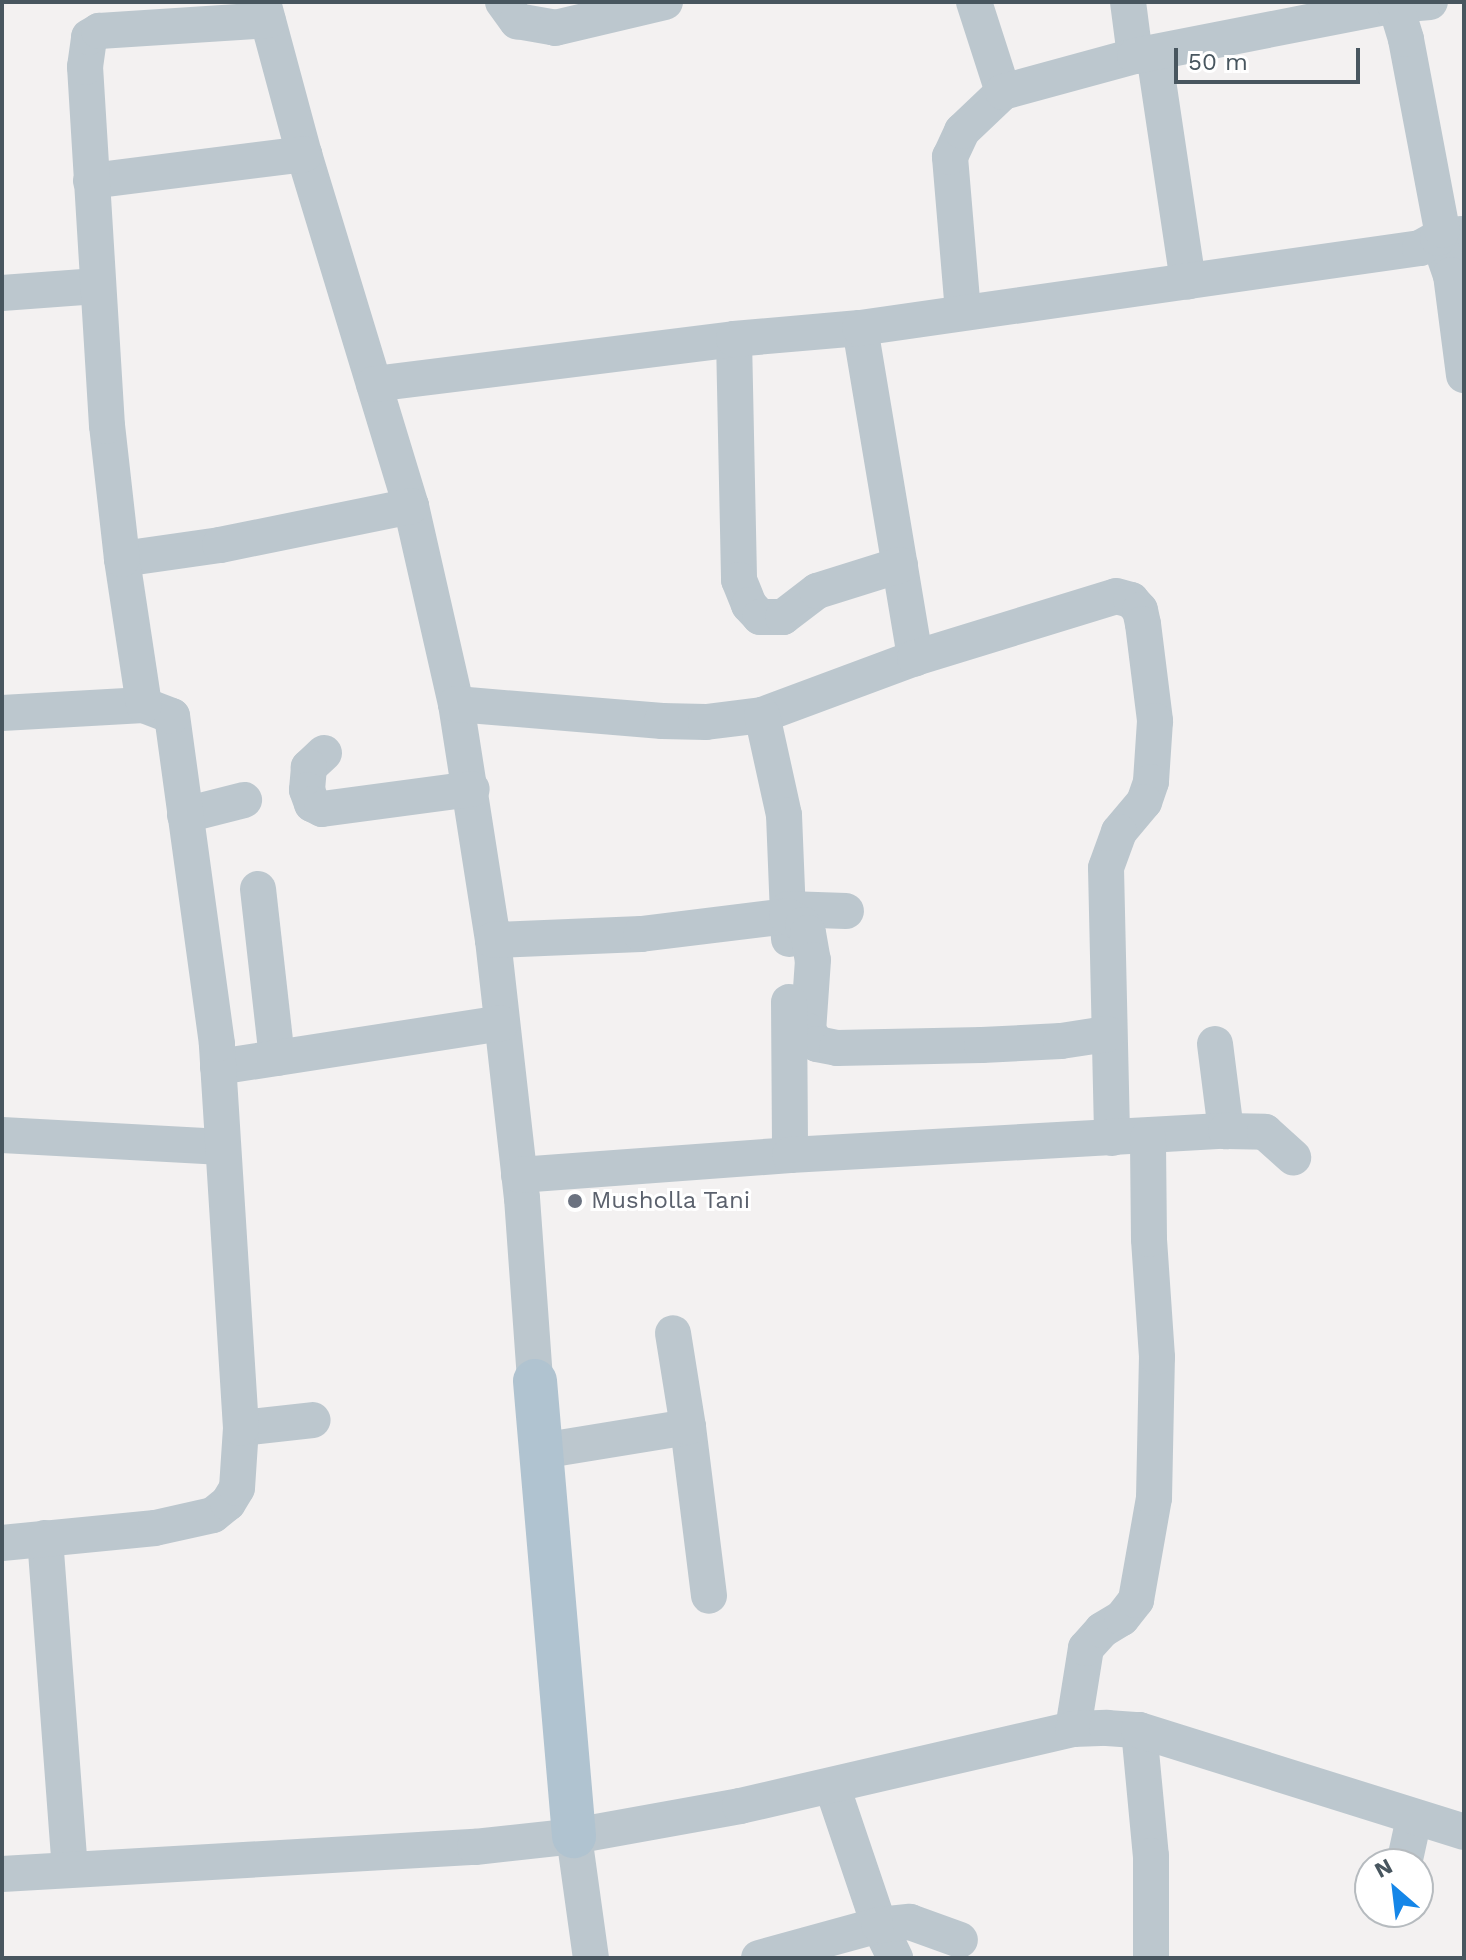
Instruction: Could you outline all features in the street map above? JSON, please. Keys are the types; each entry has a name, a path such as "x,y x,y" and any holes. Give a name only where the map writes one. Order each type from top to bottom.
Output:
{"main road":[{"path":"535,1381 574,1836"}],"street":[{"path":"503,2 517,21 555,28 656,3"},
{"path":"974,2 1003,92"},
{"path":"1128,2 1144,55 1188,281"},
{"path":"963,312 950,157 962,131 1003,92 1144,55 1407,3 1406,39 1442,230 1451,236"},
{"path":"144,705 122,559 107,426 85,67 89,37 111,30 265,11 304,154 411,506 456,704 472,789 493,940 519,1175 535,1381"},
{"path":"91,181 304,154"},
{"path":"374,384 734,339 860,328 1420,248 1451,236"},
{"path":"1451,236 1451,275 1464,375"},
{"path":"2,293 97,286"},
{"path":"860,328 915,658"},
{"path":"734,339 739,580 749,605 760,617 783,617 817,591 900,565"},
{"path":"122,559 220,545 411,506"},
{"path":"456,704 662,721 706,722 762,715 915,658 1116,596 1131,600 1140,610 1155,721 1151,782 1144,802 1119,832 1106,868 1107,1034 1112,1138"},
{"path":"2,713 144,705 172,716 218,1067 241,1428 237,1488 228,1503 213,1515 155,1528 2,1543"},
{"path":"762,715 784,815 790,1155"},
{"path":"324,753 309,767 307,790 312,804 322,809 472,789"},
{"path":"185,815 244,800"},
{"path":"258,889 277,1058"},
{"path":"493,940 641,934 788,912 846,911"},
{"path":"788,912 808,933 813,960 808,1031 817,1044 837,1048 982,1045 1061,1041 1107,1034"},
{"path":"218,1067 501,1023"},
{"path":"1215,1044 1226,1131"},
{"path":"519,1175 790,1155 1148,1138 1226,1131 1265,1132 1293,1157"},
{"path":"2,1135 223,1147"},
{"path":"1073,1729 1086,1648 1102,1630 1131,1610 1136,1600 1154,1498 1157,1357 1149,1239 1148,1138"},
{"path":"673,1333 709,1596"},
{"path":"241,1428 313,1420"},
{"path":"541,1451 688,1427"},
{"path":"45,1538 70,1869"},
{"path":"2,1874 475,1847 574,1836 832,1786 1073,1729 1139,1730 1464,1832"},
{"path":"1139,1730 1151,1856 1151,1958"},
{"path":"832,1786 879,1925 895,1958"},
{"path":"1407,1848 1414,1818"},
{"path":"574,1836 591,1958"},
{"path":"759,1958 879,1925 910,1922 960,1940"}],"place":[{"name":"Musholla Tani","path":"575,1201"}]}
